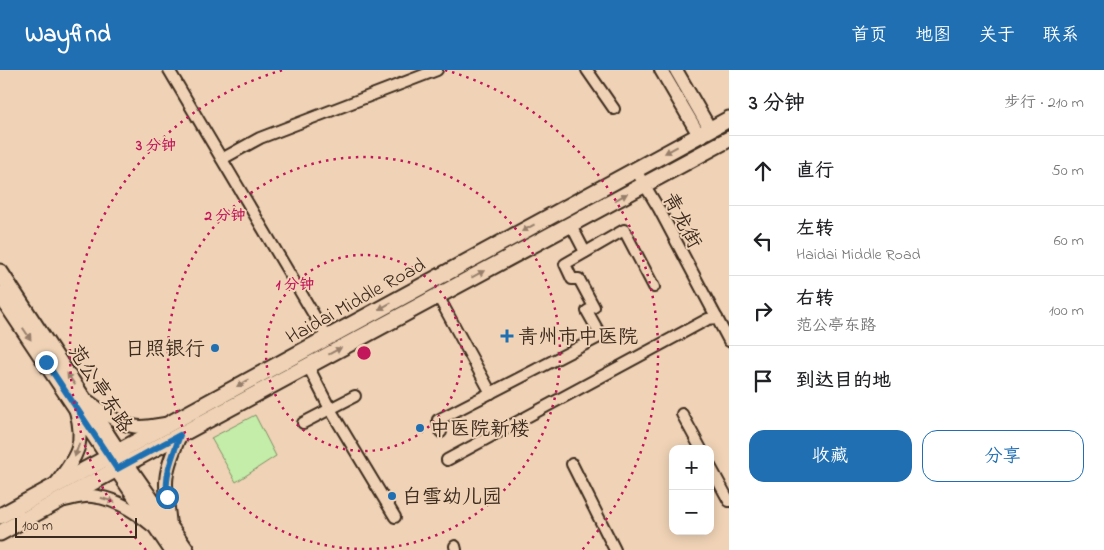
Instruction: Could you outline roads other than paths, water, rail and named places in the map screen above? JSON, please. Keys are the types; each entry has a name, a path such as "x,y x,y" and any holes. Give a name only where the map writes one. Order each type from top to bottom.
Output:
{"main road":[{"name":"Haidai Middle Road","path":"0,533 56,494 176,428 327,338 729,119"},
{"name":"Haidai Middle Road","path":"176,428 308,366 729,139"},
{"name":"范公亭东路","path":"0,272 79,402"},
{"name":"范公亭东路","path":"0,294 79,402 118,460 165,541 186,550"},
{"name":"Haidai Middle Road","path":"0,516 56,494"}],"street":[{"path":"169,70 327,338"},
{"path":"222,159 260,138 437,70"},
{"path":"588,70 614,109"},
{"path":"661,70 705,132"},
{"path":"676,70 705,132"},
{"name":"青龙街","path":"635,169 729,340"},
{"path":"571,225 585,252"},
{"path":"441,432 438,420 602,336 587,311 594,307 579,280 572,279 565,264 624,230 654,287"},
{"path":"438,296 491,393"},
{"path":"448,460 708,319 717,318"},
{"path":"308,366 330,409 395,517"},
{"path":"303,423 355,396"},
{"path":"79,402 134,427 176,428 167,474 165,541 134,512 122,505 92,496 56,494 78,450 80,438 79,402"},
{"path":"682,414 699,445"},
{"path":"572,464 615,550"},
{"path":"714,473 729,501"}],"place":[{"name":"青州市中医院","path":"507,336"},
{"name":"日照银行","path":"215,348"},
{"name":"中医院新楼","path":"420,428"},
{"name":"白雪幼儿园","path":"392,496"}]}
